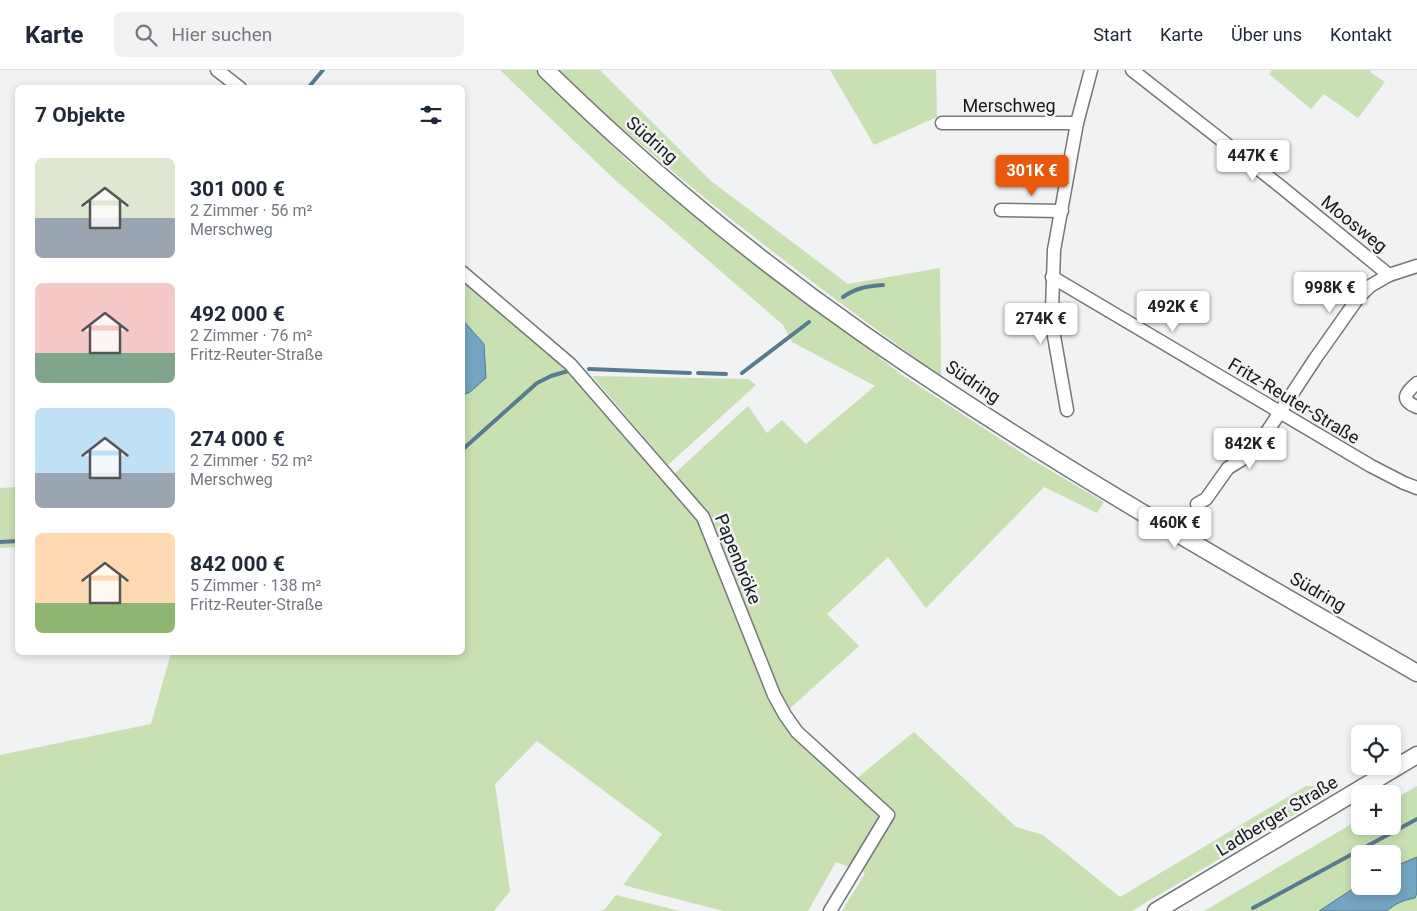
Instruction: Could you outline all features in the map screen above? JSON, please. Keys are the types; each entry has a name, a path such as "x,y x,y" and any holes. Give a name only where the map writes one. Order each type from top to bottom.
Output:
{"main road":[{"name":"Südring","path":"546,70 580,104 678,190 776,269 862,333 1045,454 1417,672"},
{"name":"Ladberger Straße","path":"1156,911 1417,755"}],"street":[{"path":"217,70 236,85"},
{"name":"Merschweg","path":"1066,410 1054,336 1052,277 1054,250 1077,124 1091,70"},
{"name":"Moosweg","path":"1132,70 1280,186 1389,275"},
{"name":"Merschweg","path":"942,124 1077,124"},
{"path":"1001,210 1062,210"},
{"path":"1197,504 1206,500 1228,468 1246,457 1257,447 1358,298 1370,286 1389,275 1417,266"},
{"name":"Papenbröke","path":"465,275 570,364 703,517 774,695 785,715 797,732 888,815 830,911"},
{"name":"Fritz-Reuter-Straße","path":"1052,277 1371,466 1417,488"},
{"path":"1417,383 1407,393 1406,399 1408,403 1417,407"}],"green space":[{"path":"500,70 536,70 632,165 902,375 1031,459 1104,502 1097,513 1044,487 926,608 888,557 827,614 859,646 786,712 708,514 674,474 748,406 767,433 782,420 806,444 875,386 792,342 783,325 614,179"},
{"path":"558,70 600,70 711,181 848,284 940,268 941,377 722,212 603,113"},
{"path":"830,70 936,70 937,117 874,145"},
{"path":"1272,70 1371,70 1370,72 1385,82 1358,118 1324,94 1311,109 1269,74"},
{"path":"465,283 562,366 697,521 767,698 792,737 848,785 914,732 1016,827 1043,835 1120,897 1306,786 1342,786 1132,911 842,911 865,873 836,862 808,911 723,911 623,885 662,834 537,741 495,784 510,891 494,911 0,911 0,755 151,724 170,655 465,655 465,394 470,392 484,344 465,321"},
{"path":"592,376 748,379 756,385 668,465"},
{"path":"15,487 15,547 0,548 0,488"},
{"path":"1417,786 1417,911 1204,911 1351,824 1351,835 1401,835 1401,795"},
{"path":"616,895 680,911 600,911 605,909"}],"water":[{"path":"465,322 484,344 486,378 465,394"},
{"path":"1417,857 1417,893 1415,898 1400,902 1387,911 1319,911 1351,890 1351,895 1401,895 1401,864"}],"waterway":[{"path":"310,85 323,70"},
{"path":"843,297 852,291 883,285"},
{"path":"742,373 809,322"},
{"path":"589,369 690,373"},
{"path":"465,447 537,383 568,371"},
{"path":"698,373 726,374"},
{"path":"0,542 15,541"},
{"path":"1253,908 1417,819"}]}
